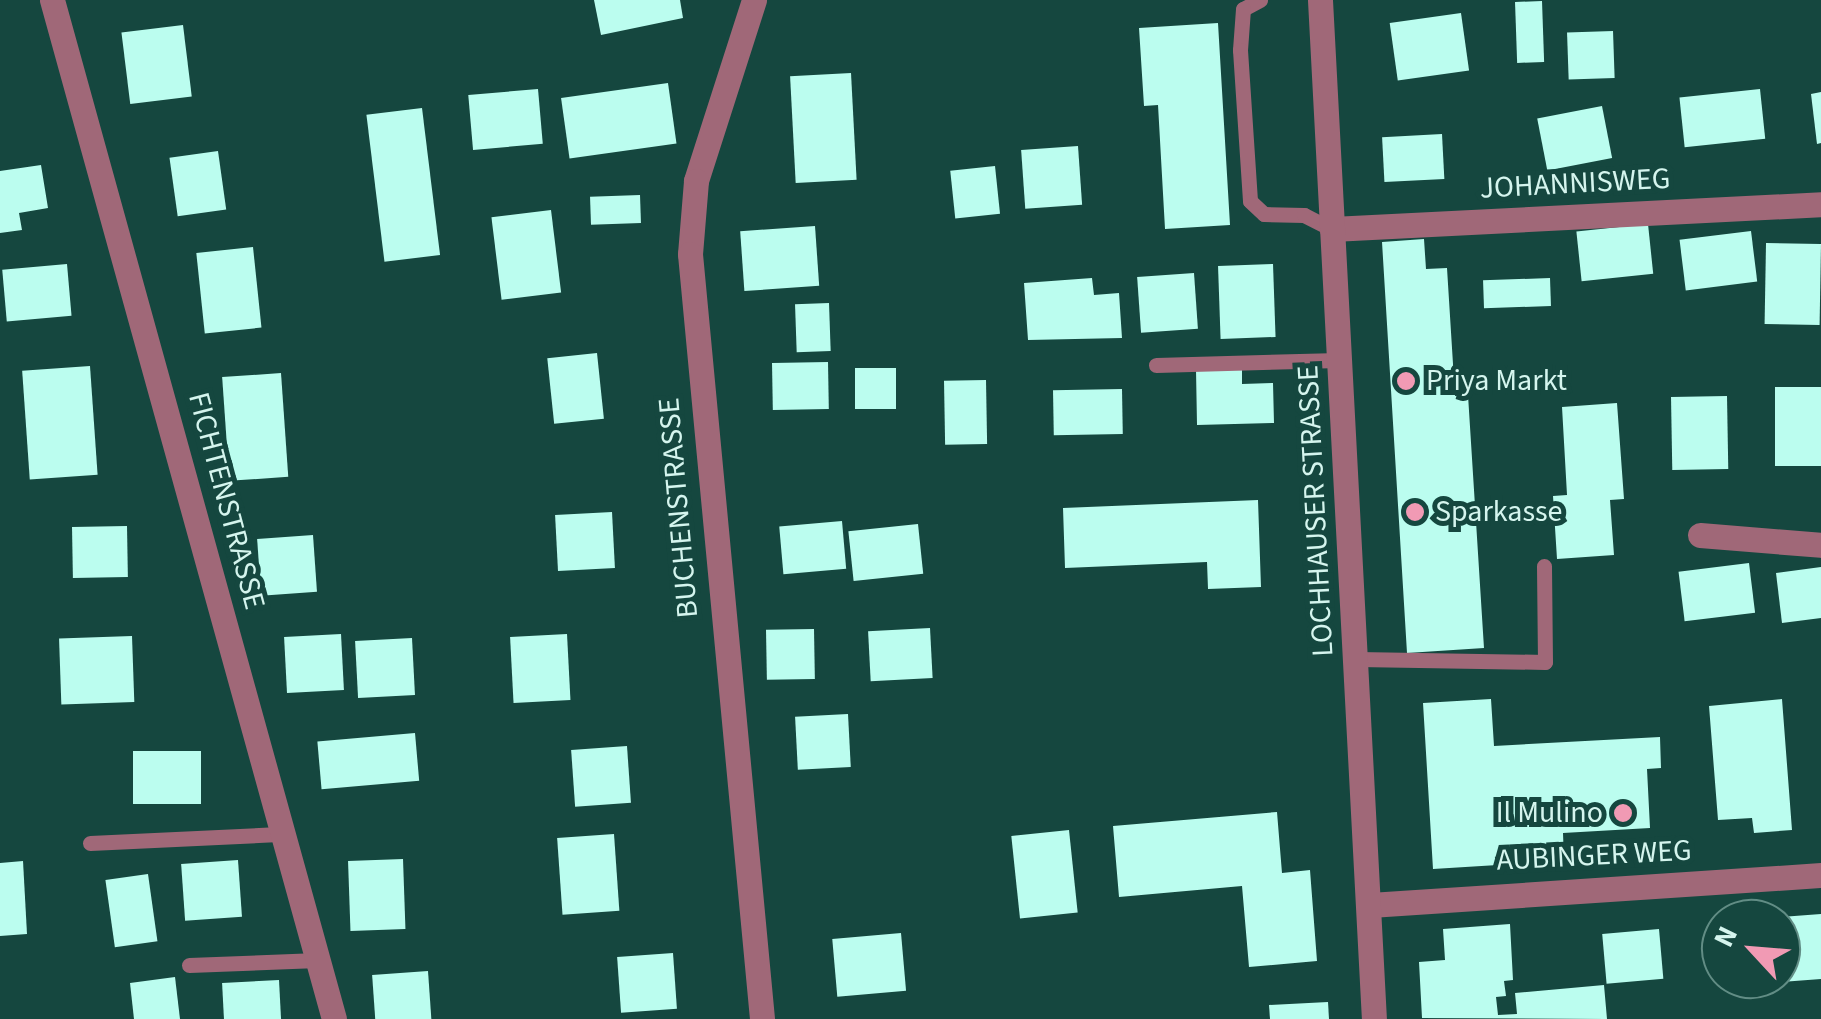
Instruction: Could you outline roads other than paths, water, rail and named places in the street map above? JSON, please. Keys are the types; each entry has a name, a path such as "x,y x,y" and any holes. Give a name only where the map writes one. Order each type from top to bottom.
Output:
{"street":[{"name":"FICHTENSTRASSE","path":"52,0 334,1019"},
{"name":"BUCHENSTRASSE","path":"754,0 696,181 690,254 762,1019"},
{"name":"LOCHHAUSER STRASSE","path":"1320,0 1374,1019"},
{"name":"JOHANNISWEG","path":"1332,229 1821,204"},
{"path":"1700,535 1821,545"},
{"name":"AUBINGER WEG","path":"1370,904 1821,875"}],"lane":[{"path":"1260,0 1243,9 1240,50 1250,201 1264,214 1304,215 1332,229"},
{"path":"1156,365 1339,360"},
{"path":"1356,659 1545,662 1544,566"},
{"path":"90,843 284,834"},
{"path":"189,966 318,960"}],"place":[{"name":"Priya Markt","path":"1406,381"},
{"name":"Sparkasse","path":"1415,512"},
{"name":"Il Mulino","path":"1623,813"}]}
